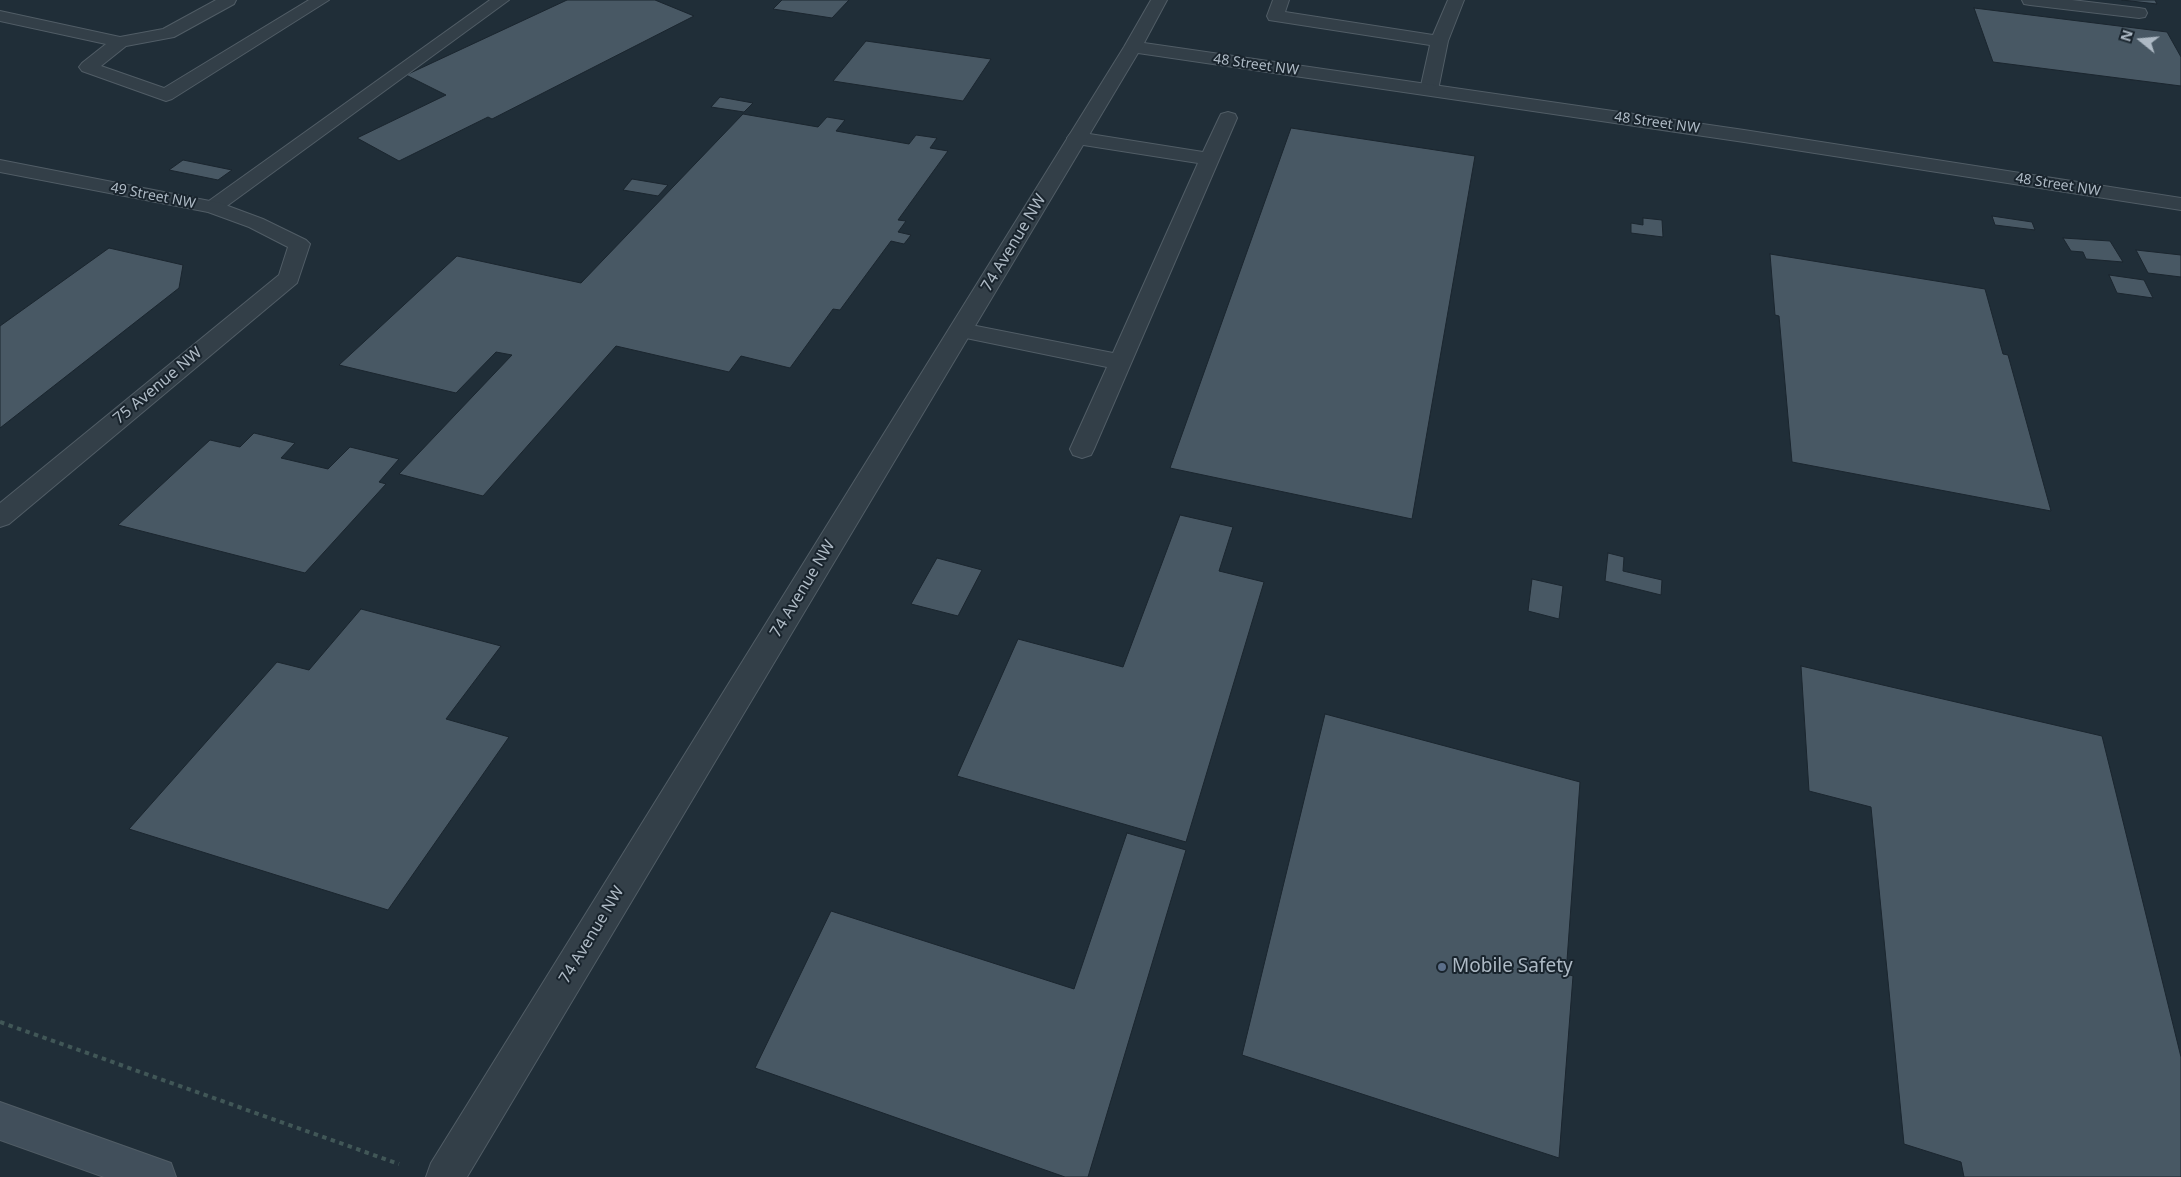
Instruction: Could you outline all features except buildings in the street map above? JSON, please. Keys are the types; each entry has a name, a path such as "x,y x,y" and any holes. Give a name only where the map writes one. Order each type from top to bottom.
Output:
{"main road":[{"path":"0,1121 156,1177"}],"street":[{"path":"0,16 120,42 168,33 228,0"},
{"path":"120,42 88,67 166,95 321,0"},
{"path":"213,207 502,0"},
{"name":"74 Avenue NW","path":"445,1177 1133,47 1159,0"},
{"path":"1281,0 1275,16 1439,41"},
{"path":"1429,90 1439,41 1456,0"},
{"path":"2030,0 2139,13"},
{"name":"48 Street NW","path":"1133,47 1744,136 2181,204"},
{"path":"1082,448 1228,118"},
{"path":"1077,138 1210,159"},
{"name":"49 Street NW","path":"0,166 213,207 256,223 299,244"},
{"name":"75 Avenue NW","path":"0,517 289,278 299,244"},
{"path":"961,330 1120,362"}],"path":[{"path":"0,1022 407,1167"}],"place":[{"name":"Mobile Safety","path":"1442,967"}]}
